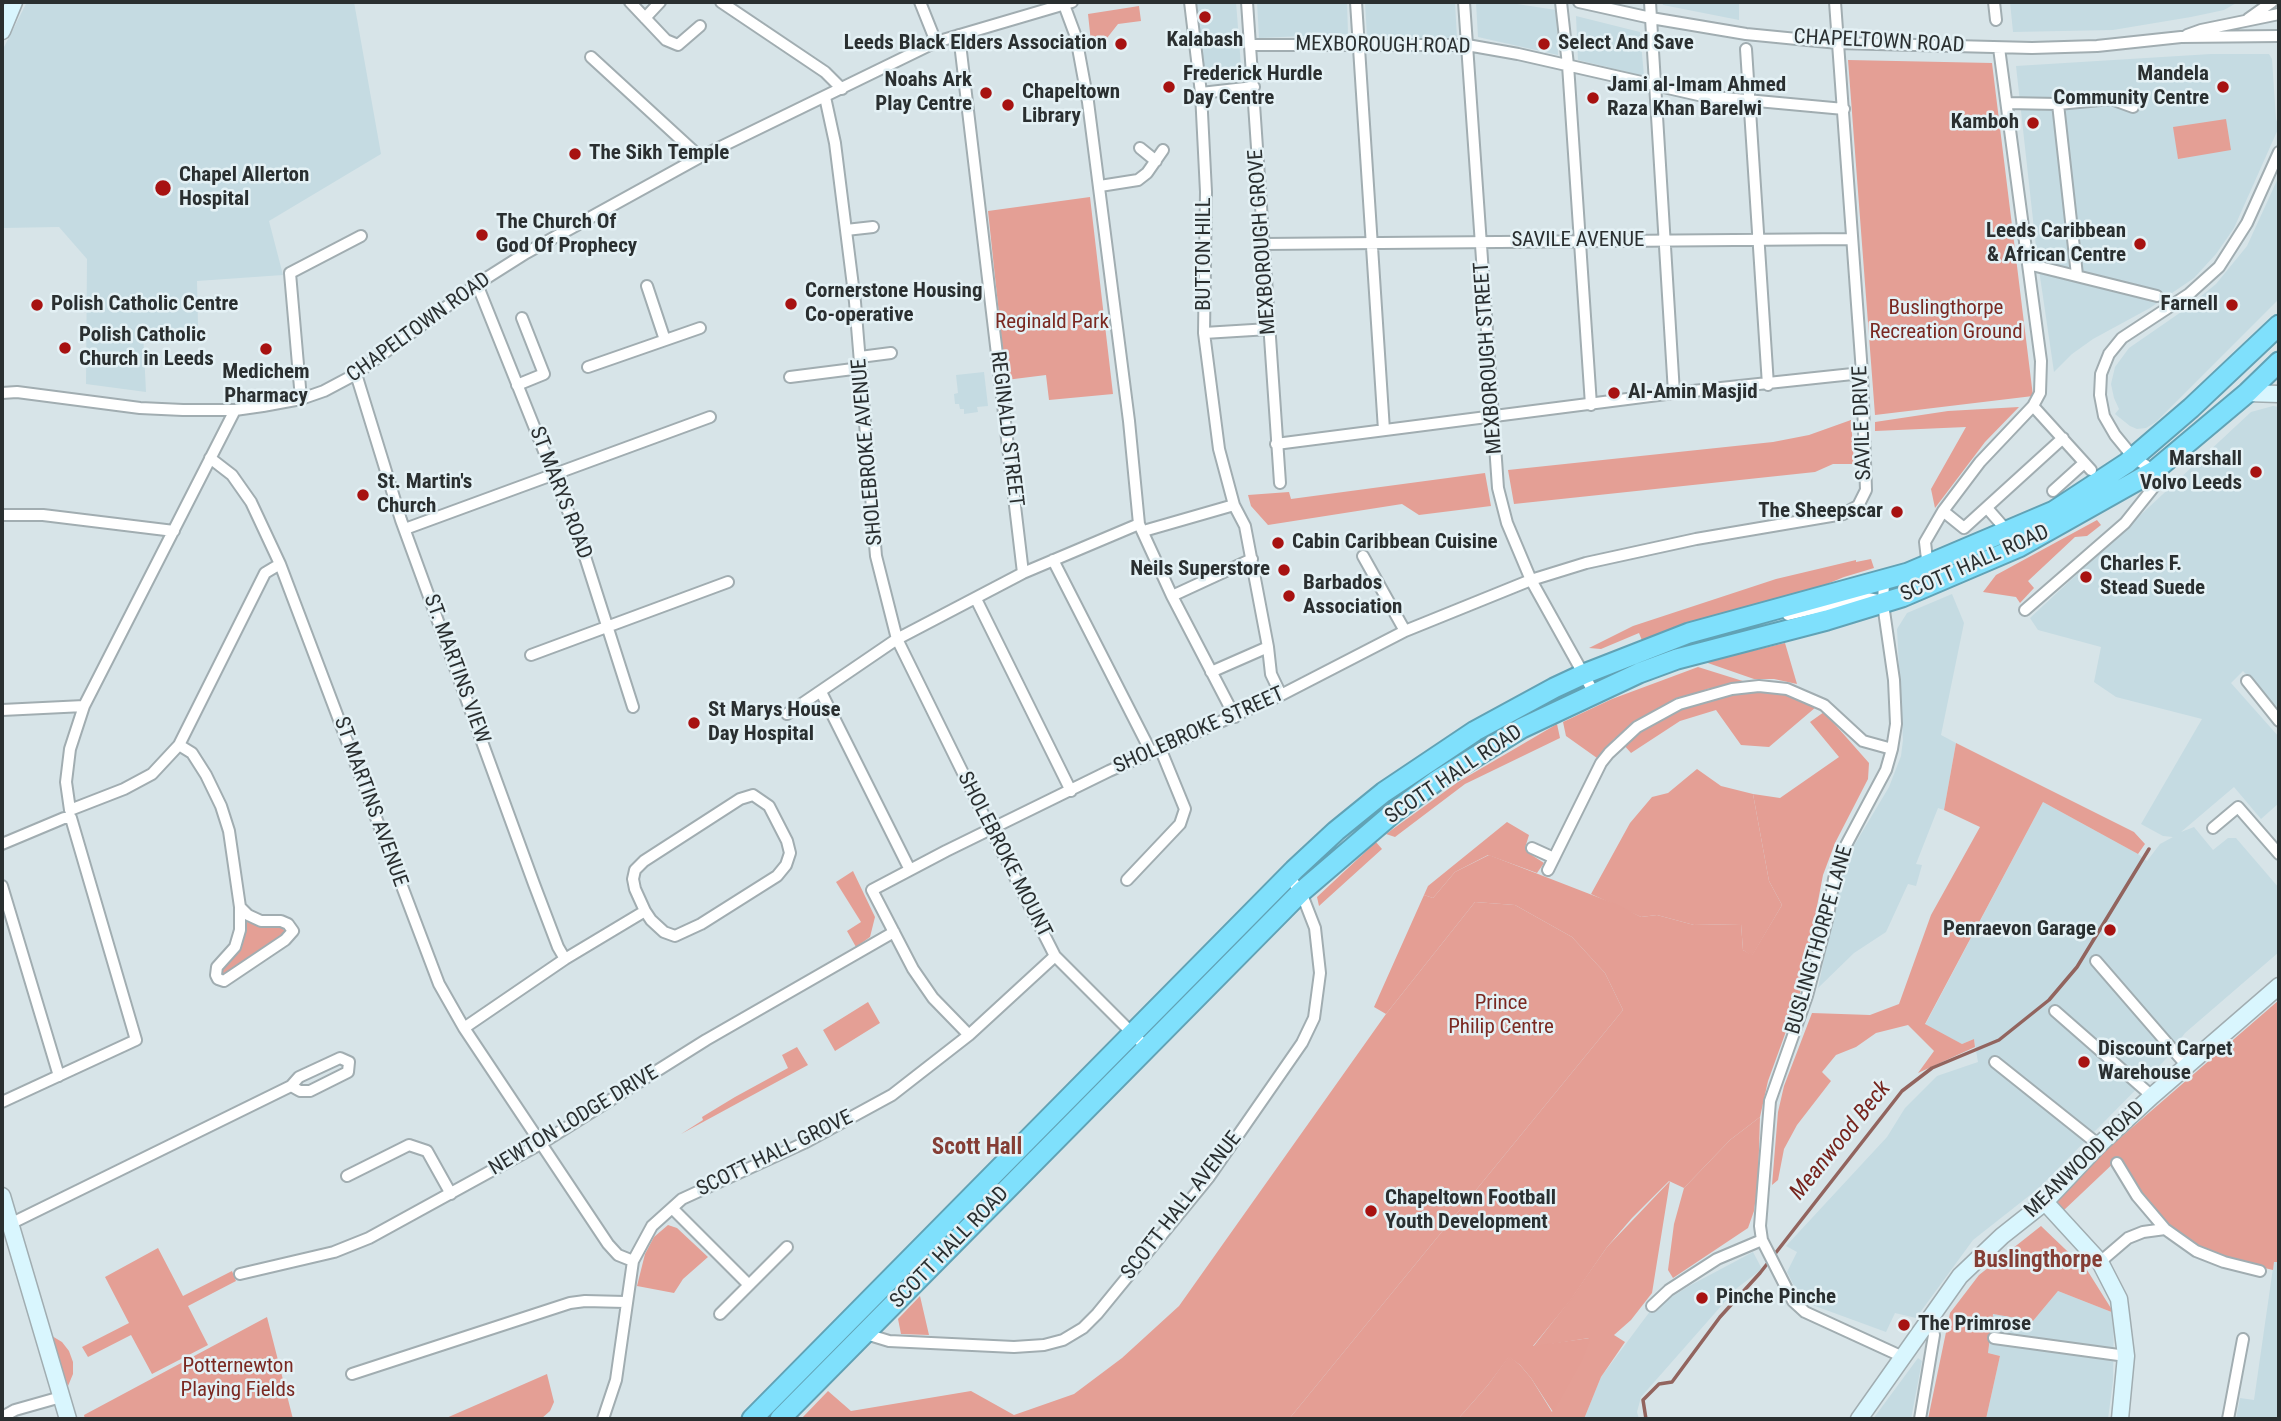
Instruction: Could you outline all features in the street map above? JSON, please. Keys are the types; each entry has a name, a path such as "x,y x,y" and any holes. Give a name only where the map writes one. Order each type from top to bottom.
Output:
{"highway":[{"name":"SCOTT HALL ROAD","path":"752,1419 850,1320 1139,1040 1301,892 1392,814 1436,781 1522,727 1594,693 1677,659 1883,604 1930,587 2013,539 2087,491 2133,457 2191,408 2279,325"},
{"name":"SCOTT HALL ROAD","path":"779,1419 866,1334 1288,876 1336,831 1384,792 1475,731 1584,674 1689,633 1884,581 2013,539 2154,471 2247,393 2279,362"},
{"path":"850,1320 866,1334"}],"street":[{"path":"2,32 14,2"},
{"path":"630,2 666,40 678,45 700,26"},
{"path":"645,18 660,2"},
{"path":"920,2 936,43"},
{"path":"1066,2 1078,45 1088,102 1142,528 1172,596 1235,717"},
{"name":"CHAPELTOWN ROAD","path":"2,393 17,392 140,408 235,410 301,399 342,383 356,374 477,284 542,242 700,157 936,43 1066,2"},
{"name":"BUTTON HILL","path":"1190,2 1201,93 1206,192 1204,333 1219,449 1234,505 1244,526 1271,674 1281,695"},
{"name":"MEXBOROUGH GROVE","path":"1247,2 1280,483"},
{"path":"1356,2 1384,430"},
{"name":"MEXBOROUGH STREET","path":"1464,2 1498,488 1507,523 1531,580 1594,693"},
{"path":"1561,2 1569,65 1591,405"},
{"name":"CHAPELTOWN ROAD","path":"1580,2 1746,42 1999,48 2097,46 2181,37 2279,36"},
{"path":"1650,2 1674,393"},
{"name":"SAVILE DRIVE","path":"1531,580 1634,552 1851,511 1864,499 1866,490 1862,373 1835,2"},
{"path":"1994,2 1996,20"},
{"name":"CHAPELTOWN ROAD","path":"2243,22 2273,2"},
{"path":"727,3 825,72 842,89"},
{"name":"CHAPELTOWN ROAD","path":"2181,37 2201,30 2279,15"},
{"name":"REGINALD STREET","path":"959,34 1023,573"},
{"path":"1746,42 1768,384"},
{"name":"MEXBOROUGH ROAD","path":"1251,45 1467,45 1703,96 1844,109"},
{"path":"1930,587 1925,542 1943,511 1980,462 2033,406 2040,393 2041,361 1999,48"},
{"path":"591,57 700,157"},
{"path":"1201,93 1254,87"},
{"name":"SHOLEBROKE AVENUE","path":"825,97 835,143 861,363 876,556 897,639"},
{"path":"2007,103 2111,99 2133,107"},
{"path":"2058,103 2077,275"},
{"path":"1140,148 1156,161"},
{"path":"1100,186 1138,180 1147,173 1163,150"},
{"path":"2025,610 2125,523 2157,482 2154,471 2133,457 2104,416 2099,395 2101,374 2109,354 2122,338 2189,294 2219,267 2247,223 2279,152"},
{"path":"846,230 873,227"},
{"path":"301,399 290,273 361,236"},
{"name":"SAVILE AVENUE","path":"1263,244 1852,239"},
{"path":"2028,264 2157,296"},
{"name":"ST MARYS ROAD","path":"477,284 580,541 633,706"},
{"path":"647,286 665,340"},
{"path":"517,384 544,374 522,318"},
{"path":"588,367 700,328"},
{"path":"1204,333 1269,329"},
{"path":"790,377 861,363 891,354"},
{"path":"1276,444 1674,393 1862,373"},
{"name":"ST. MARTINS VIEW","path":"356,374 405,529 530,874 565,959"},
{"path":"2247,393 2279,394"},
{"path":"2033,406 2088,466 2053,491"},
{"path":"2,1102 136,1040 71,814 66,782 70,749 84,706 235,410"},
{"path":"405,529 710,417"},
{"path":"1943,511 1964,528 2063,438"},
{"name":"ST MARTINS AVENUE","path":"210,458 232,475 251,502 280,564 439,984 464,1028 608,1244 618,1255 633,1261"},
{"path":"787,713 897,639 1023,573 1142,528 1234,505"},
{"path":"1987,508 2013,539"},
{"path":"2,515 43,515 174,531"},
{"path":"1363,556 1405,631"},
{"path":"1172,596 1252,559"},
{"path":"1054,561 1185,809 1180,824 1127,880"},
{"path":"2,844 64,818 152,774 179,745 265,573 280,564"},
{"name":"SHOLEBROKE STREET","path":"894,932 872,890 1071,790 1281,695 1405,631 1531,580"},
{"name":"BUSLINGTHORPE LANE","path":"1884,581 1883,604 1894,680 1896,724 1892,749 1886,770 1845,847 1834,879 1828,916 1807,996 1770,1101 1760,1226 1775,1267 1793,1301 1805,1312 1903,1356"},
{"path":"531,655 728,582"},
{"name":"SCOTT HALL ROAD","path":"1757,613 1786,615 1857,599 1873,598 1883,604"},
{"path":"976,599 1071,790"},
{"name":"SHOLEBROKE MOUNT","path":"897,639 1055,956 1139,1040"},
{"path":"1211,672 1268,646"},
{"path":"2247,681 2279,721"},
{"path":"1548,870 1601,763 1618,742 1661,713 1704,696 1759,686 1787,689 1824,705 1863,741 1892,749"},
{"path":"821,692 910,870"},
{"path":"2,710 84,706"},
{"path":"179,745 192,753 222,806 229,831 240,907 238,940 218,967 216,975 224,981 285,940 293,931 288,924 281,921 261,921 248,915 240,907"},
{"path":"753,795 769,806 787,841 790,853 786,866 777,876 701,924 675,936 664,932 645,911 635,889 634,879 635,870 644,861 740,799 753,795"},
{"path":"2213,828 2238,807 2279,854"},
{"path":"1532,848 1554,858"},
{"name":"SCOTT HALL AVENUE","path":"866,1334 890,1341 1000,1347 1044,1345 1063,1340 1083,1328 1097,1314 1209,1177 1302,1043 1314,1018 1320,974 1315,928 1301,892 1288,876"},
{"path":"2,886 59,1076"},
{"path":"464,1028 565,959 645,911"},
{"path":"894,932 913,969 933,998 969,1035"},
{"name":"NEWTON LODGE DRIVE","path":"240,1274 334,1252 369,1238 542,1143 706,1040 894,932"},
{"name":"SCOTT HALL GROVE","path":"603,1419 616,1380 625,1302 633,1261 652,1226 682,1199 804,1143 892,1095 969,1035 1055,956"},
{"path":"2096,961 2187,1066"},
{"name":"MEANWOOD ROAD","path":"1859,1419 1960,1276 2002,1236 2045,1202 2099,1145 2152,1096 2279,986"},
{"path":"2055,1011 2152,1096"},
{"path":"10,1224 292,1086 296,1078 340,1058 345,1058 350,1065 346,1074 310,1091 300,1091 292,1086"},
{"path":"1995,1062 2099,1145"},
{"path":"347,1176 409,1145 427,1151 451,1194"},
{"path":"2117,1163 2137,1196 2165,1229 2196,1251 2260,1272"},
{"path":"2045,1202 2100,1262 2119,1300 2126,1356 2120,1419"},
{"path":"3,1203 68,1419"},
{"path":"672,1208 749,1285"},
{"path":"2100,1262 2128,1238 2143,1232 2165,1229"},
{"path":"1652,1306 1669,1290 1717,1259 1764,1242"},
{"path":"720,1314 787,1247"},
{"path":"352,1374 570,1303 625,1302"},
{"path":"1920,1419 1934,1335 1929,1321"},
{"path":"1994,1338 2126,1356"},
{"path":"2228,1419 2243,1339"},
{"path":"2,1417 15,1410 61,1397"}],"shaded area":[{"name":"Chapel Allerton Hospital","path":"27,2 354,2 381,154 269,221 283,275 197,281 198,326 143,332 146,392 86,384 87,259 59,227 2,228 2,51"},
{"path":"1195,2 1236,2 1242,79 1206,81"},
{"path":"1257,2 1347,2 1348,34 1259,38"},
{"path":"1365,2 1455,2 1457,39 1367,37"},
{"path":"1476,2 1504,2 1556,10 1558,55 1478,37"},
{"path":"1662,2 1739,2 1739,20 1663,5"},
{"path":"2010,2 2238,2 2224,10 2113,30 2013,32"},
{"path":"1576,16 1640,32 1644,76 1578,60"},
{"path":"2211,54 2269,54 2272,59 2276,119 2279,127 2234,228 2216,254 2194,278 2150,308 2093,339 2072,354 2054,372 2037,256 2016,66"},
{"name":"Farnell","path":"2279,176 2279,299 2156,422 2146,428 2137,429 2130,426 2115,414 2119,409 2111,384 2115,367 2129,348 2216,284 2247,246"},
{"path":"984,372 988,406 977,407 978,412 964,414 964,409 955,404 954,394 958,393 956,375"},
{"path":"2279,407 2279,709 2243,671 2231,683 2279,737 2279,803 2261,819 2234,787 2181,832 2194,827 2213,850 2228,838 2236,838 2279,888 2279,952 2185,1033 2164,1061 2039,1188 1973,1240 1916,1318 1895,1313 1886,1332 1815,1306 1800,1298 1787,1272 1797,1252 1786,1246 1887,1137 1905,1108 1937,1076 1978,1062 1974,1039 1962,1044 1925,1025 2043,802 2147,861 2160,844 2173,837 2163,836 2141,824 2202,719 2116,697 2094,682 2101,647 2038,630 2030,618 2251,412"},
{"path":"2097,520 2101,525 2087,536 2075,537 2028,581 2034,588 2020,603 2016,597 1983,592 1996,575"},
{"path":"1952,594 1964,623 1941,735 1956,743 1944,810 1938,808 1916,864 1922,865 1916,886 1908,884 1886,932 1854,953 1818,988 1841,876 1852,849 1889,787 1901,756 1903,740 1897,629 1907,613"},
{"path":"1824,712 1869,763 1868,779 1835,843 1823,875 1801,990 1768,1081 1760,1117 1730,1140 1684,1188 1669,1181 1632,1218 1533,1346 1590,1338 1583,1358 1553,1412 1531,1378 1509,1357 1458,1419 1289,1419 1623,1010 1605,973 1572,937 1515,905 1475,902 1386,1014 1374,1007 1424,895 1433,898 1455,872 1489,855 1618,905 1641,917 1657,915 1694,925 1741,924 1743,950 1752,955 1782,905 1769,881 1753,794 1780,798 1839,757 1810,722"},
{"path":"1753,1252 1762,1269 1737,1288 1641,1397 1637,1412 1639,1419 1584,1419 1601,1377 1651,1310"},
{"path":"2274,1261 2279,1262 2279,1419 2236,1419 2240,1398 2254,1400"},
{"path":"2058,1291 2114,1313 2113,1381 2108,1419 1986,1419 2000,1356 1988,1353 1993,1314 2033,1321"},
{"path":"1918,1358 1922,1361 1911,1419 1873,1419"}],"green space":[{"path":"1139,6 1141,21 1118,24 1100,47 1091,42 1088,14"},
{"name":"Buslingthorpe Recreation Ground","path":"1848,60 1992,63 2033,396 1875,415"},
{"path":"2226,119 2231,150 2178,159 2173,127"},
{"name":"Reginald Park","path":"1090,197 1113,394 1049,400 1046,375 1006,380 988,211"},
{"path":"2019,407 1985,442 1935,508 1931,489 1966,427 1875,431 1875,422 1948,411"},
{"path":"1851,420 1854,464 1833,464 1815,472 1514,504 1508,470 1773,442 1809,435"},
{"path":"1485,473 1491,506 1419,515 1402,504 1268,525 1251,506 1248,495 1289,492 1291,499"},
{"path":"1871,559 1874,568 1783,602 1643,643 1639,633 1601,649 1589,648 1633,626 1776,579 1856,560"},
{"path":"1785,643 1797,684 1774,679 1754,679 1705,662"},
{"path":"1698,667 1746,682 1707,689 1660,708 1614,739 1597,758 1566,736 1563,722 1612,699"},
{"path":"1759,691 1795,696 1816,707 1769,747 1741,745 1716,710 1680,721 1631,753 1623,744 1639,732 1687,706 1731,694"},
{"path":"1557,724 1560,738 1465,784 1395,837 1386,834 1458,782"},
{"path":"1956,743 2134,832 2145,844 2138,854 2043,802 1925,1024 1962,1044 1974,1039 1975,1047 1918,1073 1934,1051 1908,1025 1876,1033 1856,1047 1836,1055 1822,1072 1831,1081 1797,1125 1784,1149 1778,1180 1772,1185 1778,1112 1784,1086 1812,1013 1870,1015 1899,1004 1931,915 1980,827 1944,810"},
{"path":"1697,769 1721,786 1753,794 1769,881 1782,905 1752,956 1743,950 1741,924 1694,925 1657,915 1641,917 1591,894 1630,823 1652,797 1668,793"},
{"path":"1507,822 1529,835 1525,848 1527,852 1544,863 1537,873 1488,855 1455,872 1433,898 1424,895 1428,886"},
{"path":"1376,842 1382,849 1319,906 1317,897"},
{"path":"853,871 875,917 870,937 856,947 847,931 861,922 836,882"},
{"name":"Prince Philip Centre","path":"1475,902 1515,905 1572,937 1605,973 1623,1010 1289,1419 801,1419 828,1391 851,1411 971,1391 1014,1415 1074,1394 1122,1358 1179,1306 1386,1014"},
{"path":"247,922 280,925 287,934 222,976 221,971"},
{"path":"2279,1000 2279,1262 2274,1262 2273,1270 2227,1259 2199,1248 2160,1220 2119,1158 2063,1211 2056,1199 2105,1151"},
{"path":"868,1002 880,1023 835,1051 823,1030"},
{"path":"797,1047 808,1065 681,1134 703,1120 702,1117 788,1068 782,1055"},
{"path":"1760,1117 1758,1182 1754,1211 1748,1228 1673,1278 1668,1270 1674,1224 1684,1188 1730,1140"},
{"path":"1670,1181 1652,1293 1631,1320 1614,1335 1625,1342 1601,1377 1584,1419 1458,1419 1509,1356 1531,1378 1552,1412 1589,1338 1533,1347 1607,1247"},
{"path":"668,1225 677,1228 708,1257 683,1279 674,1293 637,1286 645,1254 654,1237"},
{"path":"2041,1226 2087,1270 2114,1313 2058,1291 2033,1321 1993,1314 1988,1353 2000,1356 1986,1419 1928,1419 1950,1313 1979,1275"},
{"path":"158,1248 183,1296 232,1271 236,1281 188,1306 208,1345 152,1374 131,1335 88,1357 82,1347 129,1323 105,1277"},
{"path":"920,1296 929,1335 901,1334 898,1319"},
{"name":"Potternewton Playing Fields","path":"267,1317 293,1419 85,1419 84,1415"},
{"path":"52,1336 62,1342 73,1362 73,1374 68,1386 51,1339"},
{"path":"547,1374 554,1402 550,1411 541,1419 444,1419"}],"waterway":[{"name":"Meanwood Beck","path":"1646,1419 1643,1400 1659,1384 1672,1382 1720,1317 1760,1273 1902,1091 1932,1068 1999,1040 2049,1000 2077,967 2149,849"}],"place":[{"name":"Kalabash","path":"1205,17"},
{"name":"Leeds Black Elders Association","path":"1121,44"},
{"name":"Select And Save","path":"1544,44"},
{"name":"Frederick Hurdle Day Centre","path":"1169,87"},
{"name":"Mandela Community Centre","path":"2223,87"},
{"name":"Noahs Ark Play Centre","path":"986,93"},
{"name":"Jami al-Imam Ahmed Raza Khan Barelwi","path":"1593,98"},
{"name":"Chapeltown Library","path":"1008,105"},
{"name":"Kamboh","path":"2033,123"},
{"name":"The Sikh Temple","path":"575,154"},
{"name":"Chapel Allerton Hospital","path":"163,188"},
{"name":"The Church Of God Of Prophecy","path":"482,235"},
{"name":"Leeds Caribbean & African Centre","path":"2140,244"},
{"name":"Cornerstone Housing Co-operative","path":"791,304"},
{"name":"Polish Catholic Centre","path":"37,305"},
{"name":"Farnell","path":"2232,305"},
{"name":"Polish Catholic Church in Leeds","path":"65,348"},
{"name":"Medichem Pharmacy","path":"266,349"},
{"name":"Al-Amin Masjid","path":"1614,393"},
{"name":"Marshall Volvo Leeds","path":"2256,472"},
{"name":"St. Martin's Church","path":"363,495"},
{"name":"The Sheepscar","path":"1897,512"},
{"name":"Cabin Caribbean Cuisine","path":"1278,543"},
{"name":"Neils Superstore","path":"1284,570"},
{"name":"Charles F. Stead Suede","path":"2086,577"},
{"name":"Barbados Association","path":"1289,596"},
{"name":"St Marys House Day Hospital","path":"694,723"},
{"name":"Penraevon Garage","path":"2110,930"},
{"name":"Discount Carpet Warehouse","path":"2084,1062"},
{"name":"Chapeltown Football Youth Development","path":"1371,1211"},
{"name":"Pinche Pinche","path":"1702,1298"},
{"name":"The Primrose","path":"1904,1325"}],"district":[{"name":"Scott Hall","path":"977,1148"},
{"name":"Buslingthorpe","path":"2038,1261"}]}
